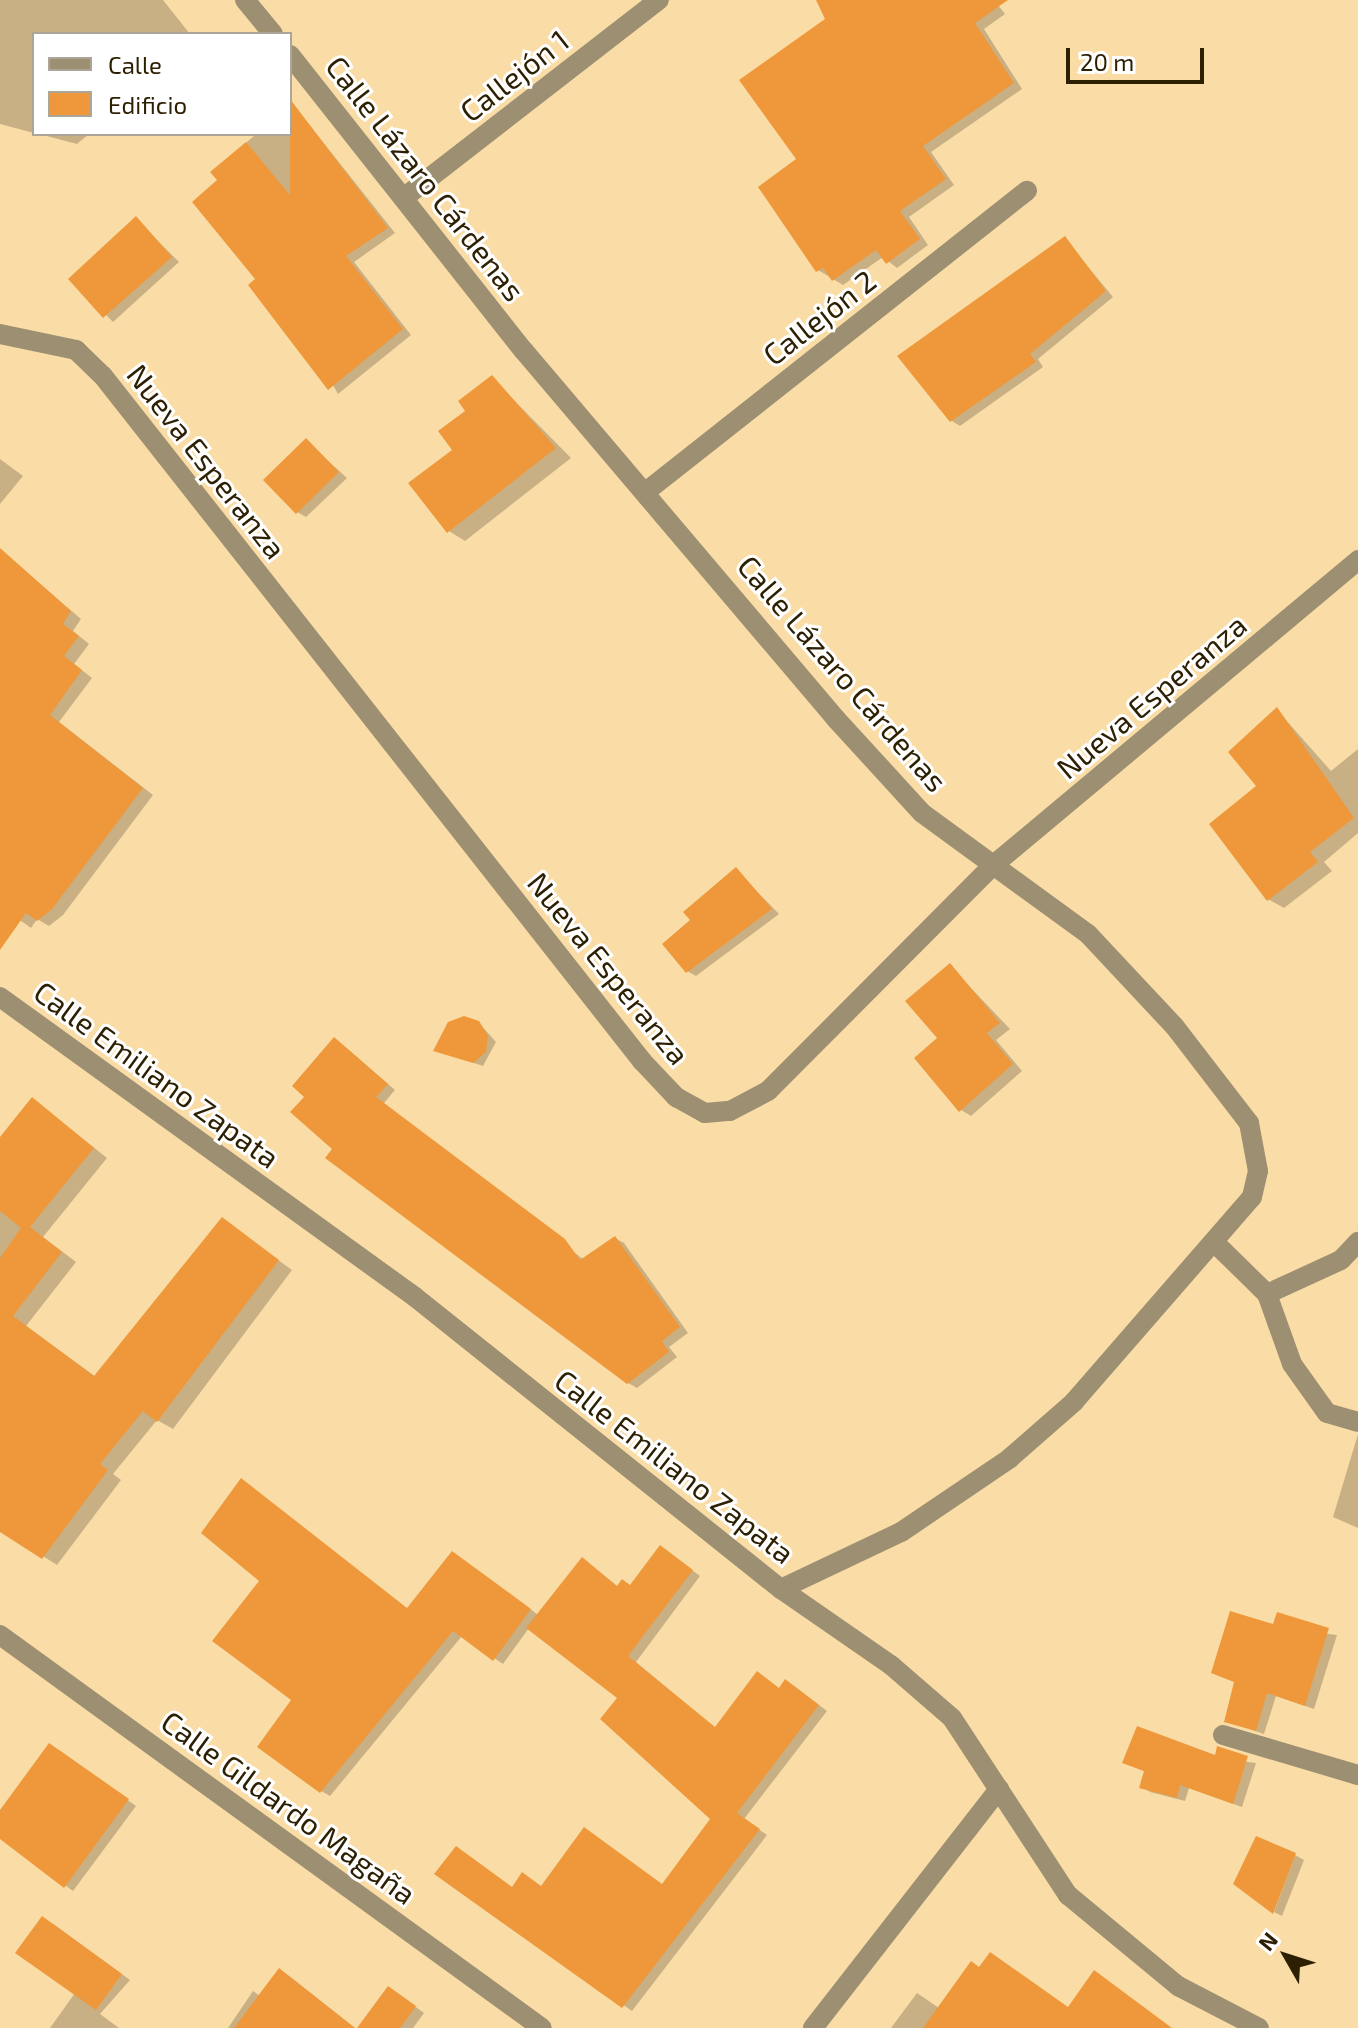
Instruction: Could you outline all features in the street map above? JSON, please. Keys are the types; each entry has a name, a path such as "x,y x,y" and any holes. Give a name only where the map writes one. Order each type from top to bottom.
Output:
{"street":[{"path":"245,0 271,32"},
{"name":"Callejón 1","path":"406,196 659,0"},
{"name":"Calle Lázaro Cárdenas","path":"292,57 406,196 524,351 648,490 836,719 922,813 990,868 1088,934 1175,1027 1249,1123 1258,1171 1252,1197 1074,1402 1009,1459 901,1532 781,1589"},
{"name":"Callejón 2","path":"648,490 1027,191"},
{"name":"Nueva Esperanza","path":"0,334 76,350 103,376 642,1061 676,1097 705,1113 730,1111 768,1091 990,868 1358,560"},
{"name":"Calle Emiliano Zapata","path":"2,1003 415,1297 781,1589 952,1718 1068,1895 1178,1986 1259,2028"},
{"path":"1267,1294 1341,1260 1358,1242"},
{"path":"1215,1243 1267,1294 1292,1364 1327,1413 1358,1422"},
{"name":"Calle Gildardo Magaña","path":"0,1635 542,2028"},
{"path":"1223,1735 1358,1775"},
{"path":"813,2028 999,1789"}],"building":[{"path":"816,0 1008,0 975,23 1014,83 923,146 946,179 900,211 920,239 886,264 876,250 832,281 823,268 816,272 758,187 796,159 739,80 825,19"},
{"path":"292,102 388,228 346,256 403,329 328,390 248,285 255,279 192,202 217,180 210,172 246,142 290,195"},
{"path":"136,216 172,257 103,318 68,279"},
{"path":"1065,236 1106,291 1030,354 1036,362 950,422 897,356"},
{"path":"492,375 556,448 447,533 408,483 452,450 438,431 465,411 458,401"},
{"path":"306,438 339,472 296,514 263,480"},
{"path":"0,548 71,611 63,624 79,636 64,656 82,670 50,715 143,788 52,909 37,921 26,913 0,950"},
{"path":"1277,707 1354,818 1310,852 1318,862 1267,901 1209,824 1256,786 1228,752"},
{"path":"736,867 772,909 686,973 662,944 690,920 683,912"},
{"path":"950,963 1000,1023 987,1033 1013,1064 959,1112 914,1058 937,1038 905,1001"},
{"path":"464,1016 479,1021 488,1036 486,1052 473,1063 433,1051 448,1022"},
{"path":"334,1037 388,1084 376,1097 565,1239 580,1260 615,1236 680,1327 662,1341 669,1352 627,1384 325,1158 332,1149 290,1112 304,1097 292,1086"},
{"path":"32,1097 94,1148 30,1227 62,1252 13,1316 94,1376 222,1217 279,1260 157,1422 143,1411 100,1464 108,1470 42,1559 0,1532 0,1258 21,1228 0,1211 0,1137"},
{"path":"241,1478 407,1608 452,1551 531,1609 493,1661 453,1631 320,1793 257,1747 291,1700 212,1641 259,1581 201,1533"},
{"path":"660,1545 693,1570 628,1656 715,1727 757,1671 779,1688 785,1679 819,1705 737,1813 760,1829 622,2008 434,1874 456,1846 512,1887 522,1872 541,1886 584,1827 662,1884 710,1819 600,1719 617,1698 526,1628 582,1557 617,1586 622,1579 630,1585"},
{"path":"1230,1611 1273,1624 1277,1612 1329,1628 1305,1706 1267,1693 1256,1731 1224,1722 1234,1682 1211,1673"},
{"path":"1137,1726 1215,1755 1217,1746 1248,1756 1233,1804 1180,1785 1177,1798 1139,1788 1144,1771 1122,1763"},
{"path":"49,1743 129,1799 64,1888 0,1839 0,1810"},
{"path":"1256,1836 1296,1853 1273,1914 1233,1884"},
{"path":"42,1916 122,1974 96,2010 15,1953"},
{"path":"990,1952 1068,2007 1094,1970 1172,2028 923,2028 971,1961 979,1967"},
{"path":"279,1968 355,2028 234,2028"},
{"path":"388,1986 416,2006 400,2028 357,2028"}]}
